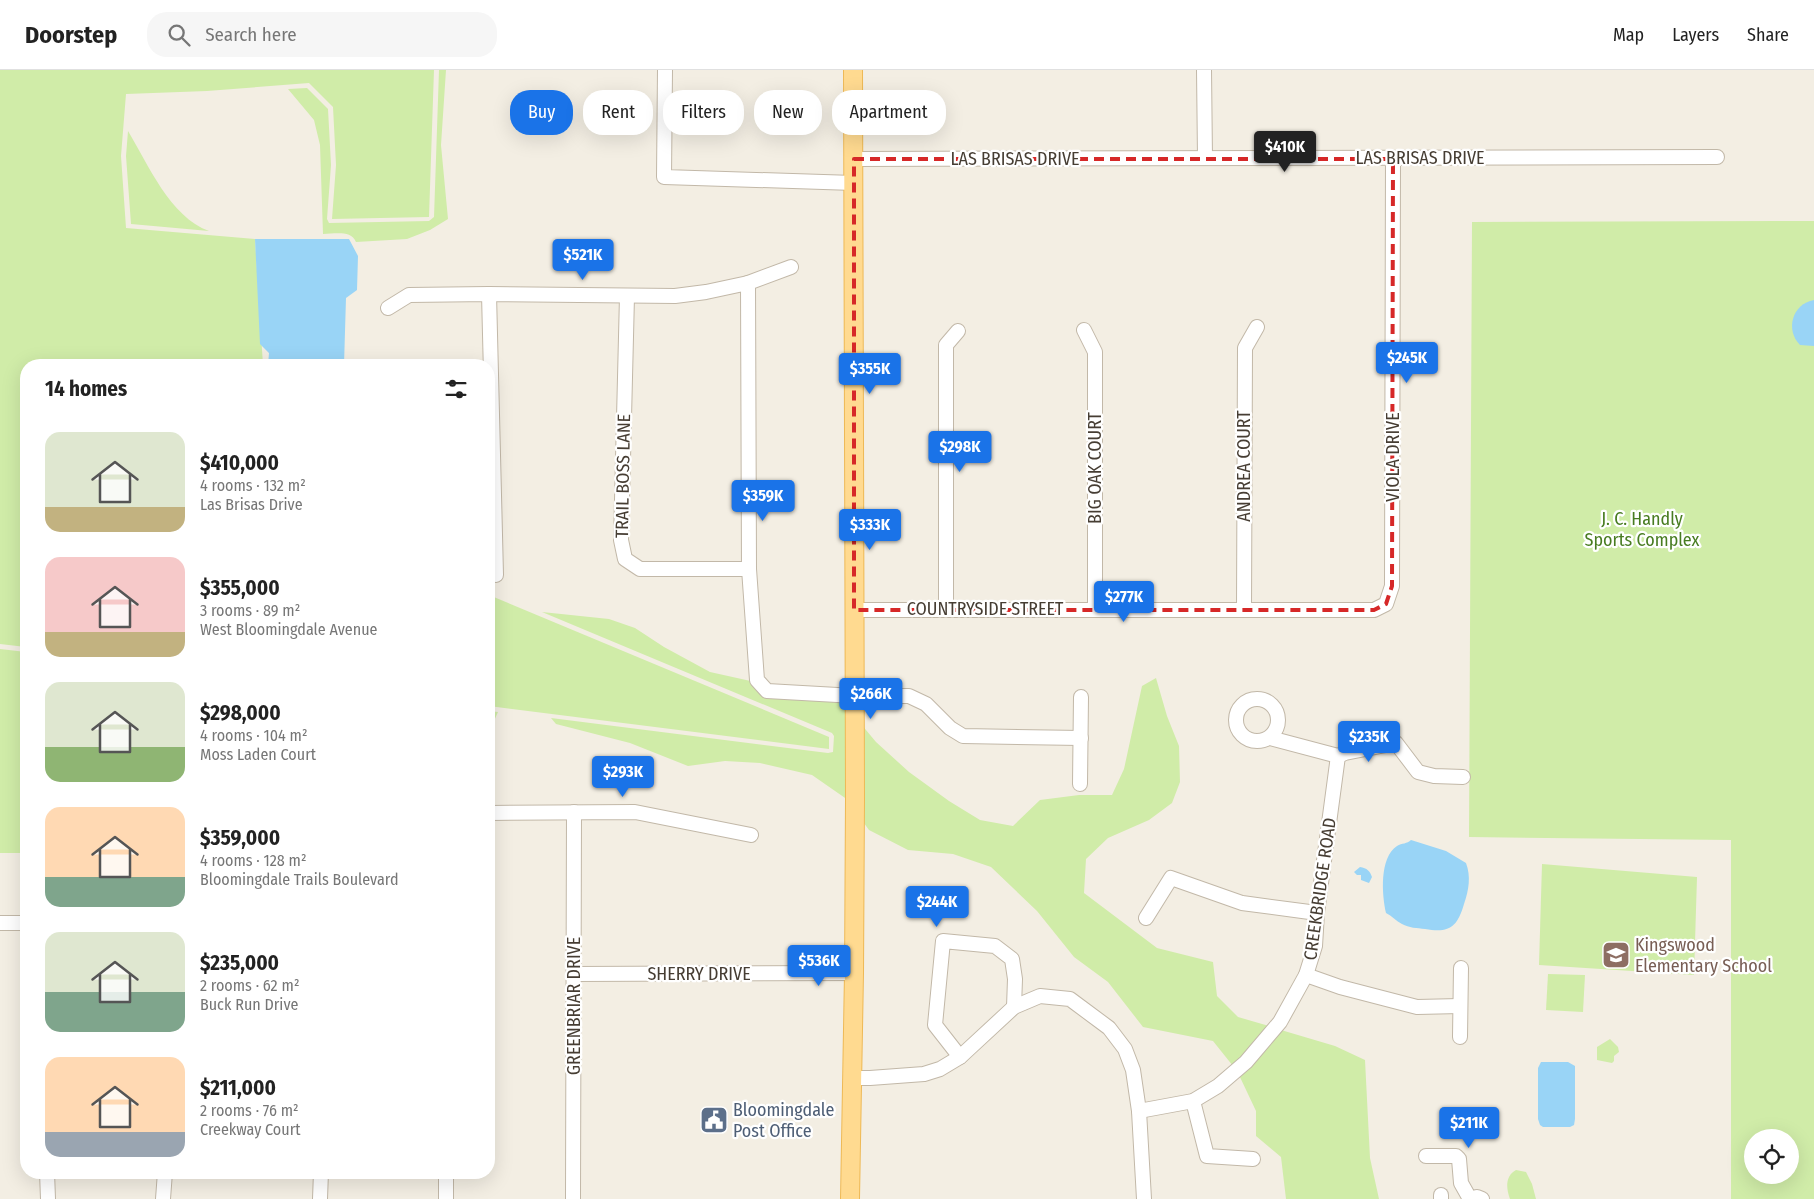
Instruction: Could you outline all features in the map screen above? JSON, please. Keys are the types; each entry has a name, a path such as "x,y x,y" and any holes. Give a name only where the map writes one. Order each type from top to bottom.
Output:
{"main road":[{"path":"850,1199 855,799 854,70"}],"street":[{"path":"665,70 664,177 854,183"},
{"path":"1204,70 1205,158"},
{"name":"LAS BRISAS DRIVE","path":"854,160 1717,157"},
{"name":"VIOLA DRIVE","path":"1386,604 1392,586 1393,159"},
{"path":"388,308 409,294 675,296 748,283 791,267"},
{"path":"748,283 749,569 757,680 767,691 855,696 909,696 926,704 950,728 963,736 1081,738"},
{"path":"489,294 491,359"},
{"name":"TRAIL BOSS LANE","path":"627,296 621,540 625,559 640,569 749,569"},
{"name":"ANDREA COURT","path":"1244,609 1245,348 1257,327"},
{"name":"BIG OAK COURT","path":"1084,330 1095,352 1094,609"},
{"path":"946,610 946,345 958,331"},
{"path":"495,535 496,575"},
{"name":"COUNTRYSIDE STREET","path":"854,610 1374,610 1386,604"},
{"path":"1080,784 1081,697"},
{"path":"1270,738 1338,756 1396,743 1418,772 1434,776 1463,777"},
{"name":"CREEKBRIDGE ROAD","path":"1140,1111 1193,1101 1218,1086 1246,1062 1280,1022 1306,975 1315,946 1317,913 1338,756"},
{"name":"GREENBRIAR DRIVE","path":"573,1199 574,812"},
{"path":"495,813 635,812 751,834"},
{"path":"1146,918 1171,878 1242,903 1317,913"},
{"path":"0,924 20,924"},
{"path":"960,1058 935,1025 943,941 995,946 1012,959 1015,979 1014,1007"},
{"path":"1460,1036 1461,968"},
{"name":"SHERRY DRIVE","path":"574,974 854,973"},
{"path":"1306,975 1340,987 1417,1006 1460,1006"},
{"path":"852,1078 924,1074 940,1070 960,1058 1014,1007 1040,996 1070,999 1108,1028 1125,1049 1133,1070 1140,1111 1144,1199"},
{"path":"1193,1101 1207,1156 1253,1159"},
{"path":"1426,1156 1456,1156 1458,1159 1460,1183 1470,1199 1477,1197 1482,1199"},
{"path":"47,1179 48,1199"},
{"path":"163,1199 164,1179"},
{"path":"320,1179 320,1199"},
{"path":"446,1179 446,1199"}],"highlighted area":[{"path":"854,159 1393,159 1392,586 1386,604 1374,610 854,610"}],"green space":[{"path":"0,70 434,70 429,217 332,219 336,165 333,107 309,83 207,91 126,94 121,156 126,228 255,239 263,359 20,359 20,646 0,644"},
{"path":"439,70 446,70 441,145 448,219 430,230 407,239 356,242 354,238 347,234 323,234 320,145 314,120 288,89 307,88 328,109 331,165 327,219 329,223 429,221 434,217"},
{"path":"128,131 161,188 172,202 195,224 209,231 131,224 126,156"},
{"name":"J. C. Handly Sports Complex","path":"1814,221 1814,1199 1731,1199 1731,840 1469,837 1472,222"},
{"path":"495,598 829,737 829,749 495,707"},
{"path":"542,612 609,619 635,628 664,647 710,672 837,700 849,711 848,800 812,775 760,763 725,761 688,766 630,743 556,724 551,718 828,753 833,752 834,736 832,733"},
{"path":"0,649 20,651 20,853 0,853"},
{"path":"1156,678 1167,716 1179,746 1180,782 1172,803 1149,820 1108,838 1086,859 1084,893 1157,948 1213,962 1217,996 1238,1017 1269,1026 1233,1066 1213,1041 1143,1027 1108,982 1074,957 1037,911 991,867 953,854 908,850 869,830 861,819 861,724 876,742 909,772 949,801 980,820 1013,826 1040,800 1079,795 1112,795 1124,769 1142,686"},
{"path":"1542,864 1697,877 1694,975 1539,965"},
{"path":"1548,974 1585,975 1583,1012 1546,1010"},
{"path":"1281,1030 1335,1046 1365,1060 1370,1158 1379,1199 1286,1199 1281,1157 1256,1136 1256,1111 1239,1075"},
{"path":"1610,1039 1618,1047 1619,1052 1614,1056 1614,1061 1612,1063 1597,1060 1597,1047"},
{"path":"1516,1170 1526,1172 1536,1199 1510,1199 1507,1183 1512,1173"}],"water":[{"path":"255,239 349,239 358,256 357,290 346,298 344,359 268,359 269,353 260,344"},
{"path":"1814,300 1814,346 1800,345 1795,339 1793,332 1793,318 1800,307 1806,302"},
{"path":"1411,840 1446,851 1466,863 1469,878 1466,899 1458,919 1451,927 1440,930 1413,928 1400,923 1386,913 1383,877 1387,859 1397,846"},
{"path":"1360,867 1370,873 1372,877 1369,883 1361,880 1361,875 1357,875 1354,872"},
{"path":"1541,1062 1568,1062 1575,1066 1575,1119 1574,1125 1570,1127 1543,1127 1540,1125 1538,1119 1538,1068"}],"place":[{"name":"Kingswood Elementary School","path":"1616,955"},
{"name":"Bloomingdale Post Office","path":"714,1120"}]}
